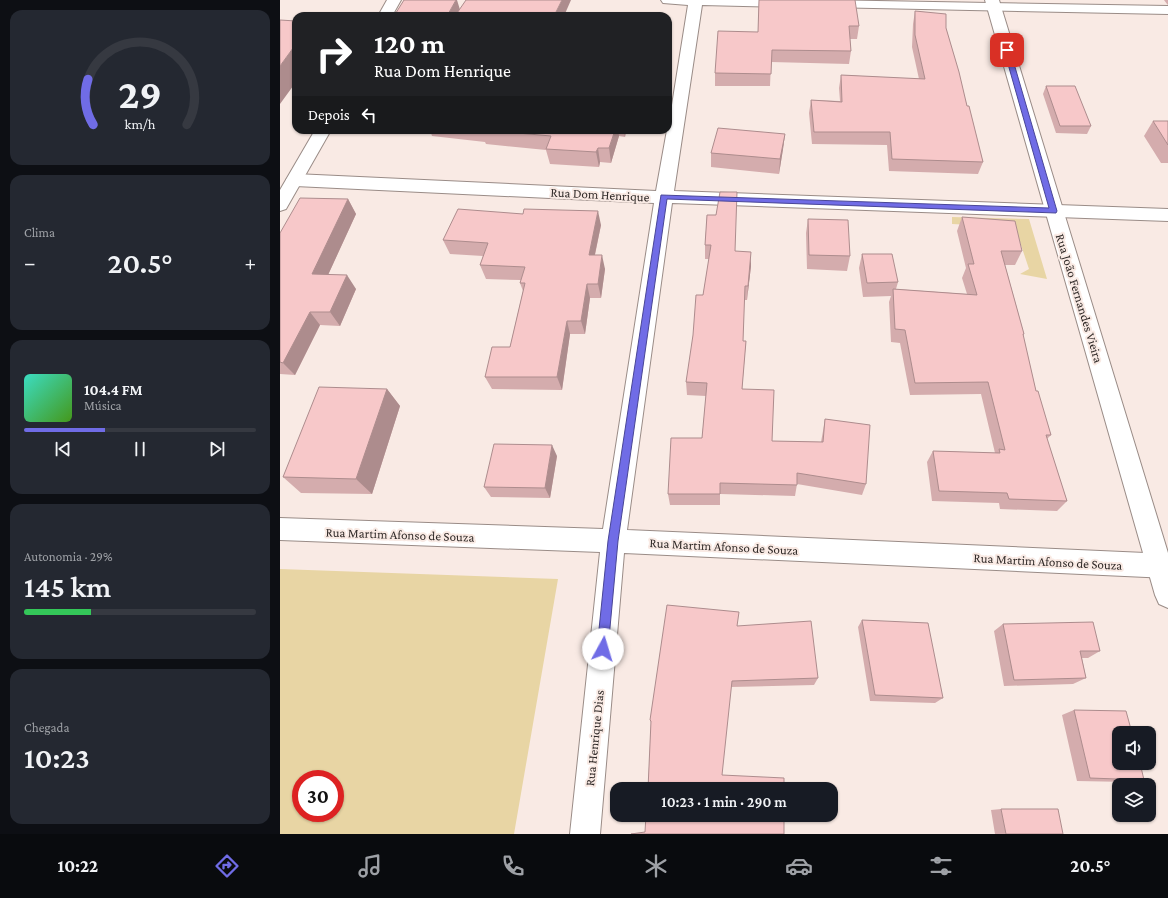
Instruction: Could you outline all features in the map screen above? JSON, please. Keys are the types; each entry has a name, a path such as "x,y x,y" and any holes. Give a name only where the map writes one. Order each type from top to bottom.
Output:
{"street":[{"path":"387,12 394,0"},
{"path":"668,0 810,3 993,3 1168,10"},
{"name":"Rua Henrique Dias","path":"585,834 613,541 664,197 696,0"},
{"name":"Rua João Fernandes Vieira","path":"993,3 1054,211 1164,566 1168,595"},
{"path":"280,205 321,134"},
{"name":"Rua Dom Henrique","path":"295,180 664,197 1168,215"},
{"name":"Rua Martim Afonso de Souza","path":"280,529 613,541 1164,566"}],"shaded area":[{"path":"952,217 1029,219 1047,279 1020,274 1029,269 1015,227 952,224"},
{"path":"280,569 558,579 514,834 280,834"}],"building":[{"path":"404,0 456,0 449,12 396,12"},
{"path":"466,0 562,0 556,12 458,12"},
{"path":"759,0 855,0 859,26 849,26 851,51 772,50 771,74 715,73 718,31 758,32"},
{"path":"915,11 946,14 946,28 967,106 969,106 983,162 892,159 890,132 814,132 811,100 842,102 841,75 925,79 915,35"},
{"path":"280,20 292,21 292,50 280,66"},
{"path":"1046,86 1075,86 1091,126 1060,126"},
{"path":"1153,121 1168,121 1168,145"},
{"path":"718,128 785,134 780,159 711,153"},
{"path":"529,134 614,134 609,148 598,148 596,152 546,149 551,136"},
{"path":"720,192 737,192 735,251 751,252 748,286 745,286 743,341 746,341 742,389 774,390 772,441 823,442 825,419 870,425 866,484 797,473 797,485 720,483 720,494 668,494 671,438 702,438 707,383 686,382 693,335 696,295 703,295 711,245 705,245 707,215 716,215"},
{"path":"300,198 348,199 312,274 347,275 330,312 310,312 283,363 280,362 280,233"},
{"path":"458,209 523,214 524,209 598,211 589,255 602,255 598,284 587,284 581,321 567,321 557,377 485,377 492,347 510,347 525,283 520,283 525,267 480,265 488,243 443,240"},
{"path":"962,217 1015,221 1022,251 1001,251 1024,334 1036,391 1038,391 1051,435 1046,435 1067,501 1009,499 1007,493 939,491 933,451 1000,453 999,449 1005,450 988,382 915,383 905,330 895,329 893,289 977,295 968,264 974,264"},
{"path":"808,219 848,220 850,256 809,255"},
{"path":"862,254 892,254 898,282 867,283"},
{"path":"319,387 387,389 356,479 283,477"},
{"path":"494,444 552,445 545,488 484,487"},
{"path":"667,605 739,612 737,626 811,621 818,678 732,681 722,775 784,778 784,782 648,782 650,720"},
{"path":"862,620 928,623 943,698 875,695"},
{"path":"1093,622 1100,651 1080,651 1086,678 1014,680 1003,624"},
{"path":"1074,710 1126,711 1130,726 1112,726 1112,770 1142,770 1144,778 1090,778"},
{"path":"1001,809 1058,809 1063,834 1006,834"},
{"path":"646,822 784,822 784,834 631,834 645,832"}],"route":[{"path":"603,649 613,541 664,197 1054,211 1007,50"}]}
